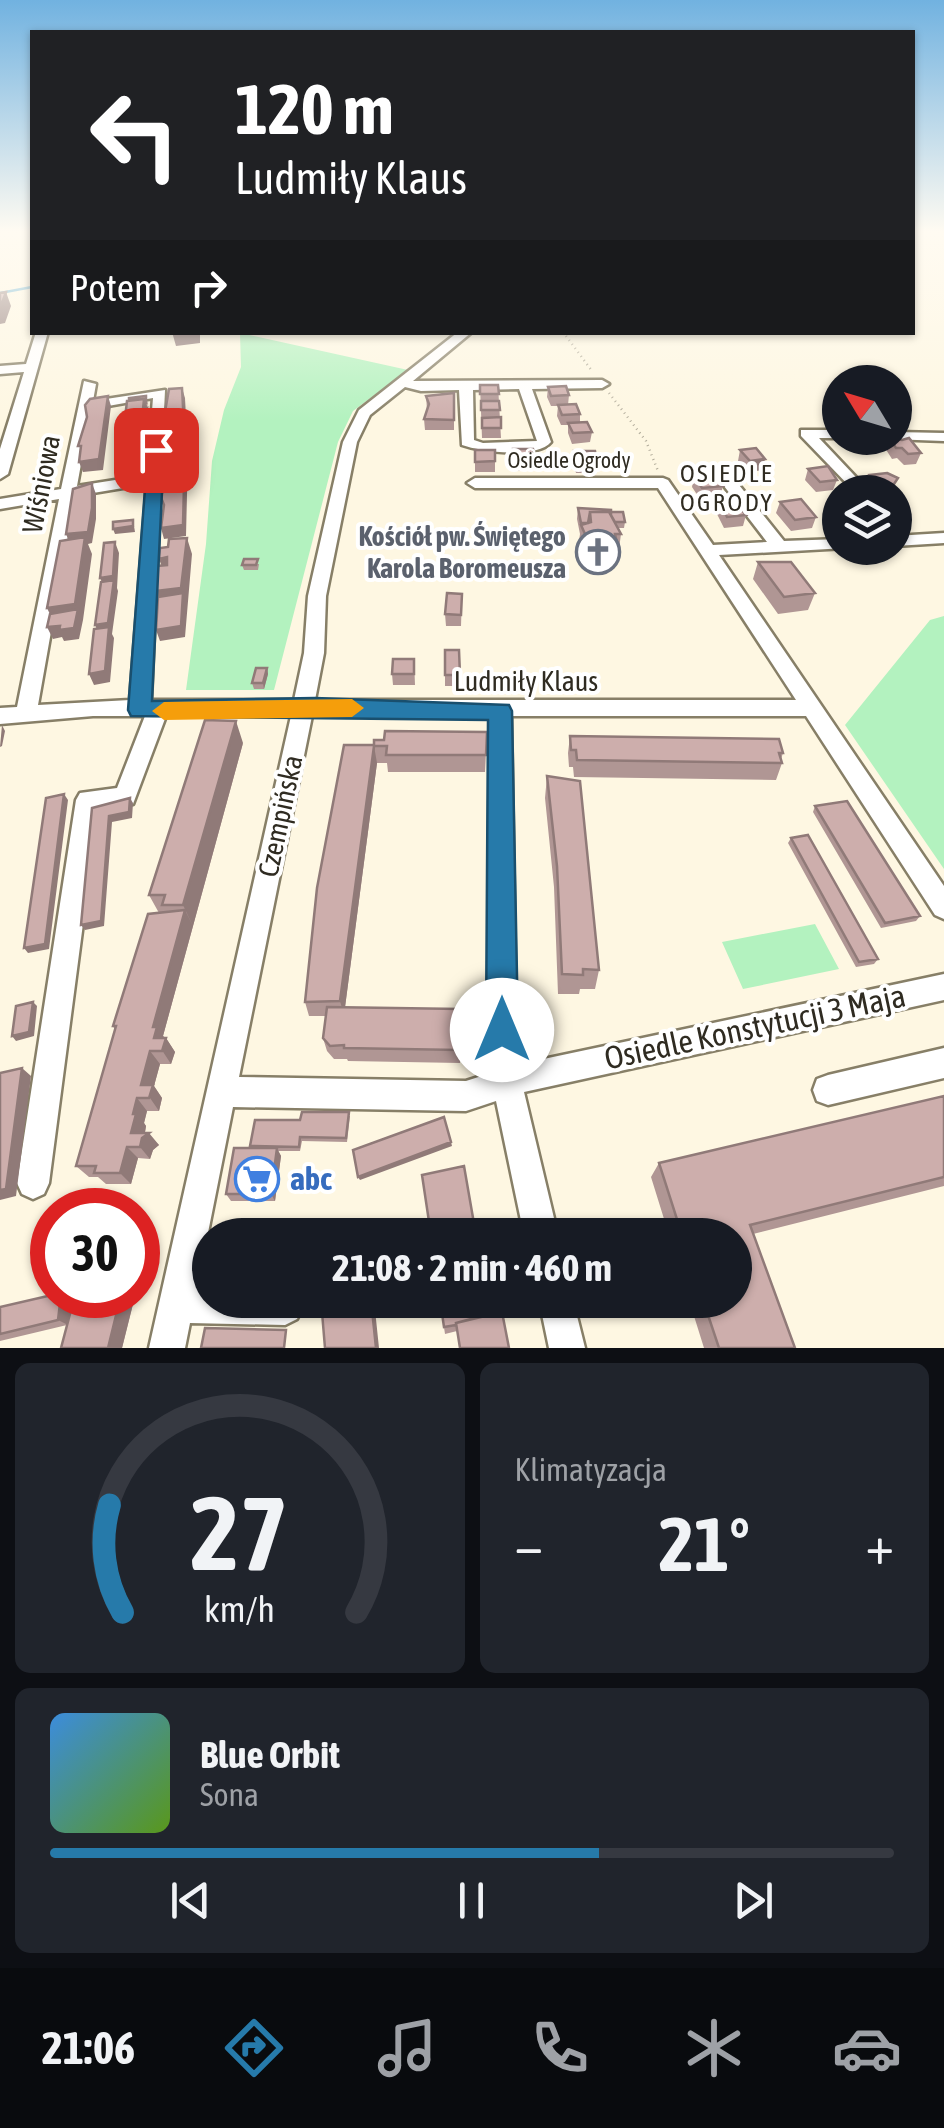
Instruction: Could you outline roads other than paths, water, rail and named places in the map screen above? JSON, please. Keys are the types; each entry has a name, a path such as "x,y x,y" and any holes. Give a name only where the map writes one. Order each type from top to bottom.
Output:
{"street":[{"path":"0,474 41,335"},
{"name":"Czempińska","path":"167,1348 314,653 317,596 350,442 364,413 462,335"},
{"path":"0,370 32,367"},
{"path":"403,382 421,387 602,384"},
{"name":"Wiśniowa","path":"26,713 89,384"},
{"name":"Osiedle Ogrody","path":"466,386 467,442 539,447 544,442 524,386"},
{"path":"32,1183 88,800 125,797 148,711 160,394 85,406"},
{"path":"0,419 17,417"},
{"path":"822,434 806,434 822,451"},
{"path":"912,437 944,438"},
{"path":"826,455 846,475"},
{"path":"722,473 779,547"},
{"path":"0,504 154,478"},
{"name":"Osiedle Ogrody","path":"474,483 663,483 709,550"},
{"path":"912,540 944,538"},
{"path":"709,550 822,545"},
{"path":"709,550 944,907"},
{"name":"Ludmiły Klaus","path":"0,716 303,707 500,711 814,708"},
{"path":"500,711 502,1030 507,1082 537,1218"},
{"name":"Osiedle Konstytucji 3 Maja","path":"222,1092 466,1096 507,1082 944,987"},
{"path":"828,1090 944,1063"},
{"path":"176,1305 192,1305"},
{"path":"560,1318 568,1348"}],"place":[{"name":"Kościół pw. Świętego Karola Boromeusza","path":"598,552"},
{"name":"abc","path":"257,1179"}],"district":[{"name":"OSIEDLE OGRODY","path":"727,488"}]}
